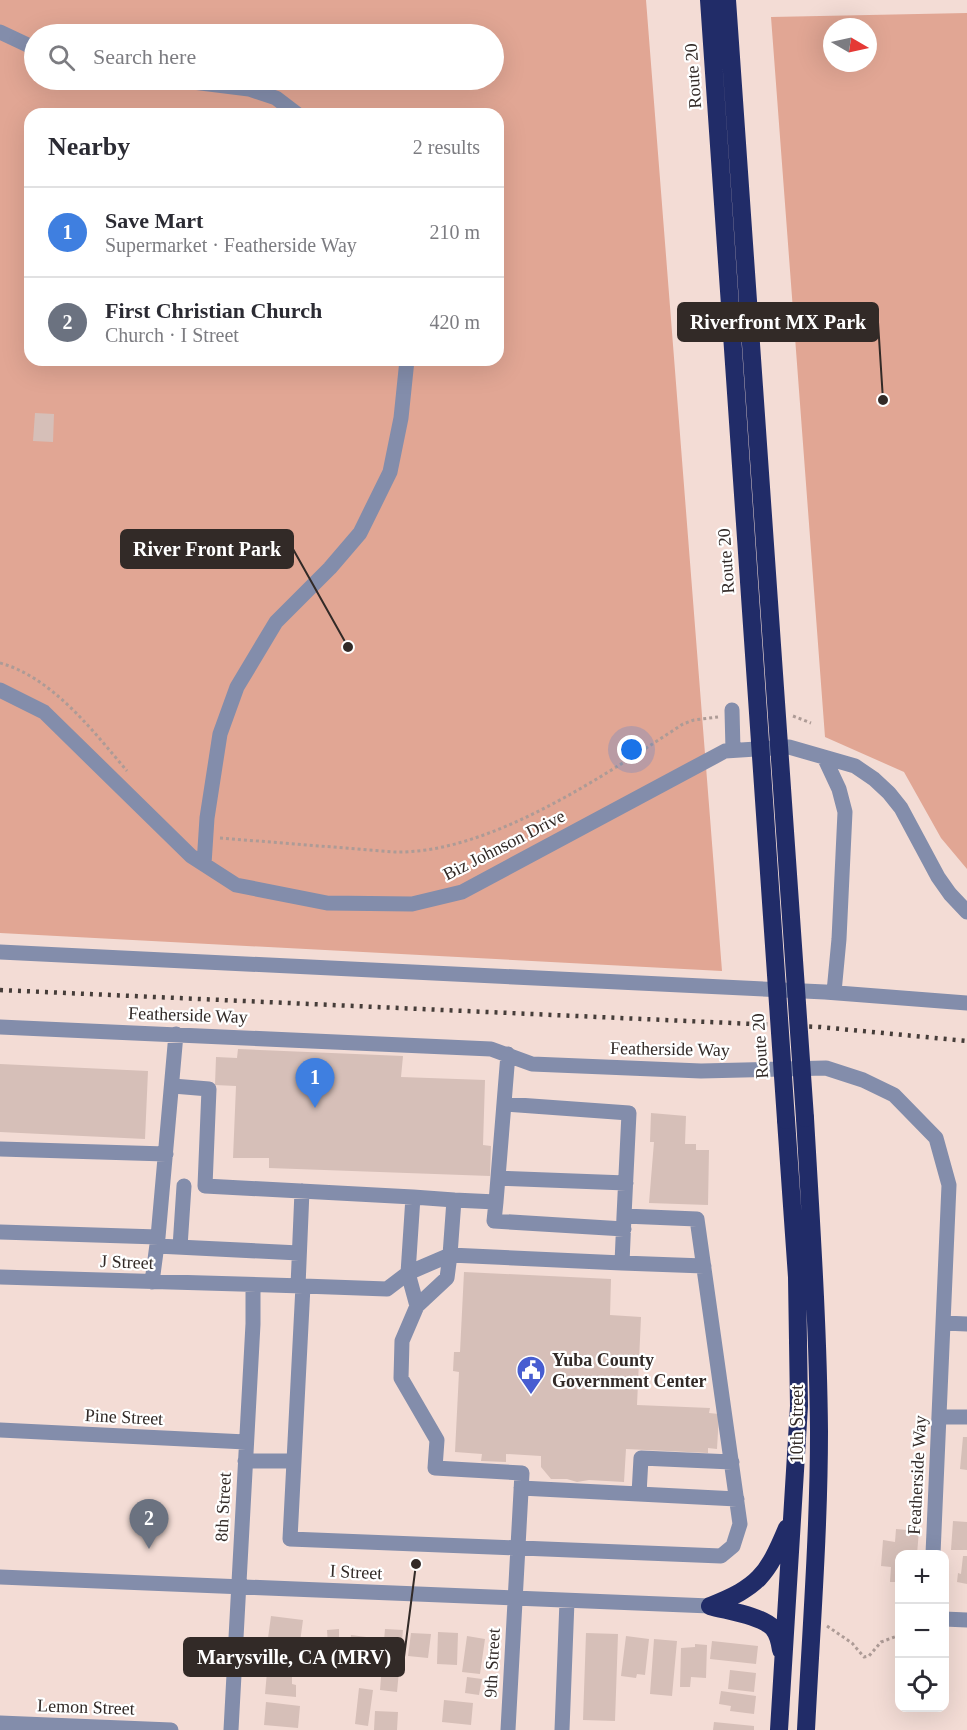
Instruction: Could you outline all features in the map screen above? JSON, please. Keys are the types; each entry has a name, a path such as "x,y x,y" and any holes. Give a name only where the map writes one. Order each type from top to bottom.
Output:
{"highway":[{"name":"Route 20","path":"709,0 786,1120"},
{"name":"10th Street","path":"727,0 814,1264 819,1432 806,1730"},
{"name":"10th Street","path":"779,1730 797,1445 799,1364 796,1268 786,1120"},
{"path":"710,1606 754,1584 778,1550 793,1513"},
{"path":"710,1606 764,1621 779,1639 783,1657"}],"street":[{"path":"0,32 24,43"},
{"path":"252,90 276,98 289,108"},
{"path":"204,864 220,734 237,687 276,622 330,568 360,533 390,472 401,418 406,366"},
{"name":"Biz Johnson Drive","path":"0,690 44,712 191,856 236,885 327,903 412,904 462,892 725,751 789,747 855,766 874,779 889,793 911,824 950,894 967,912"},
{"path":"732,713 733,750"},
{"path":"824,756 839,789 845,812 834,992"},
{"path":"0,952 834,992 967,1003"},
{"name":"Featherside Way","path":"0,1027 491,1049 532,1064 701,1071 826,1068 863,1080 894,1095 936,1138 949,1185 933,1550"},
{"path":"152,1282 173,1086 176,1034"},
{"path":"302,1191 290,1539 721,1556 733,1546 740,1524 697,1220 495,1221 508,1054"},
{"path":"173,1086 209,1089 206,1186"},
{"path":"504,1104 629,1113 622,1263"},
{"path":"0,1149 166,1154"},
{"path":"498,1178 626,1183"},
{"path":"163,1185 376,1194 496,1202"},
{"path":"180,1247 184,1186"},
{"path":"413,1197 408,1273 417,1306"},
{"path":"454,1200 447,1278 417,1306 402,1341 401,1378 437,1440 435,1468 522,1473 521,1488 736,1499"},
{"path":"0,1232 158,1241 180,1247 299,1252"},
{"path":"450,1255 704,1266"},
{"name":"J Street","path":"0,1277 387,1289 408,1273 450,1255"},
{"name":"8th Street","path":"231,1730 253,1286"},
{"path":"944,1323 967,1324"},
{"path":"939,1417 967,1417"},
{"name":"Pine Street","path":"0,1430 246,1442"},
{"path":"639,1494 641,1458 732,1462"},
{"path":"245,1461 294,1461"},
{"name":"9th Street","path":"508,1730 521,1488"},
{"name":"I Street","path":"0,1577 710,1606"},
{"path":"562,1730 567,1601"},
{"path":"949,1619 967,1620"},
{"name":"Lemon Street","path":"0,1723 171,1730"}],"path":[{"path":"0,663 26,674 62,701 94,732 133,777"},
{"path":"206,834 224,838 395,852 418,851 459,844 495,830 570,794 683,724 732,713"},
{"path":"792,716 811,723"},
{"path":"827,1626 852,1643 864,1657 869,1656 881,1642 895,1637"}],"shaded area":[{"path":"0,0 646,0 722,971 0,933"},
{"path":"967,13 967,869 941,838 904,772 825,737 771,17"}],"building":[{"path":"35,413 54,414 53,442 33,441"},
{"path":"238,1049 403,1056 401,1077 485,1080 483,1145 491,1146 490,1176 269,1168 269,1158 233,1158 236,1086 215,1085 216,1057 237,1058"},
{"path":"0,1064 148,1071 145,1139 0,1132"},
{"path":"651,1113 686,1116 685,1144 696,1144 696,1150 709,1150 708,1205 649,1203 654,1142 650,1142"},
{"path":"464,1272 611,1279 610,1315 641,1317 637,1405 710,1408 709,1413 719,1414 717,1449 708,1448 708,1453 626,1449 624,1482 589,1480 577,1482 567,1479 551,1479 541,1467 541,1456 506,1454 506,1462 481,1461 482,1454 455,1452 459,1372 453,1371 454,1352 460,1352"},
{"path":"963,1437 967,1437 967,1470 960,1469"},
{"path":"953,1521 967,1522 967,1550 951,1550"},
{"path":"896,1529 919,1531 917,1550 895,1550 895,1582 890,1582 891,1567 881,1566 883,1540 895,1542"},
{"path":"963,1556 967,1556 967,1584 957,1582 958,1573 961,1574"},
{"path":"271,1616 303,1620 300,1642 268,1638"},
{"path":"339,1629 339,1645 328,1645 327,1630"},
{"path":"385,1629 403,1630 397,1692 380,1690"},
{"path":"438,1632 458,1633 457,1665 437,1664"},
{"path":"411,1633 431,1634 428,1658 408,1656"},
{"path":"586,1633 618,1634 615,1721 583,1720"},
{"path":"351,1635 374,1638 371,1664 357,1662 357,1655 349,1655"},
{"path":"467,1636 485,1639 480,1674 462,1672"},
{"path":"626,1636 649,1639 645,1675 637,1674 636,1678 621,1676"},
{"path":"654,1639 677,1641 672,1696 650,1694"},
{"path":"712,1641 758,1646 756,1664 710,1659"},
{"path":"695,1644 707,1645 706,1678 691,1677 690,1687 680,1687 681,1648 695,1647"},
{"path":"730,1670 756,1673 754,1692 728,1689"},
{"path":"267,1672 292,1674 292,1684 296,1685 296,1697 265,1694"},
{"path":"467,1677 482,1679 479,1695 465,1693"},
{"path":"359,1688 373,1690 368,1726 355,1724"},
{"path":"721,1691 756,1696 754,1714 730,1711 731,1706 719,1704"},
{"path":"444,1700 473,1703 471,1725 442,1722"},
{"path":"266,1702 300,1706 298,1728 264,1725"},
{"path":"375,1711 398,1712 397,1730 374,1730"},
{"path":"714,1722 754,1726 754,1730 713,1730"}],"railway":[{"path":"0,990 820,1027 967,1041"}],"place":[{"name":"Riverfront MX Park","path":"883,400"},
{"name":"River Front Park","path":"348,647"},
{"name":"Save Mart","path":"315,1108"},
{"name":"Yuba County Government Center","path":"531,1396"},
{"name":"First Christian Church","path":"149,1549"},
{"name":"Marysville, CA (MRV)","path":"416,1564"}]}
